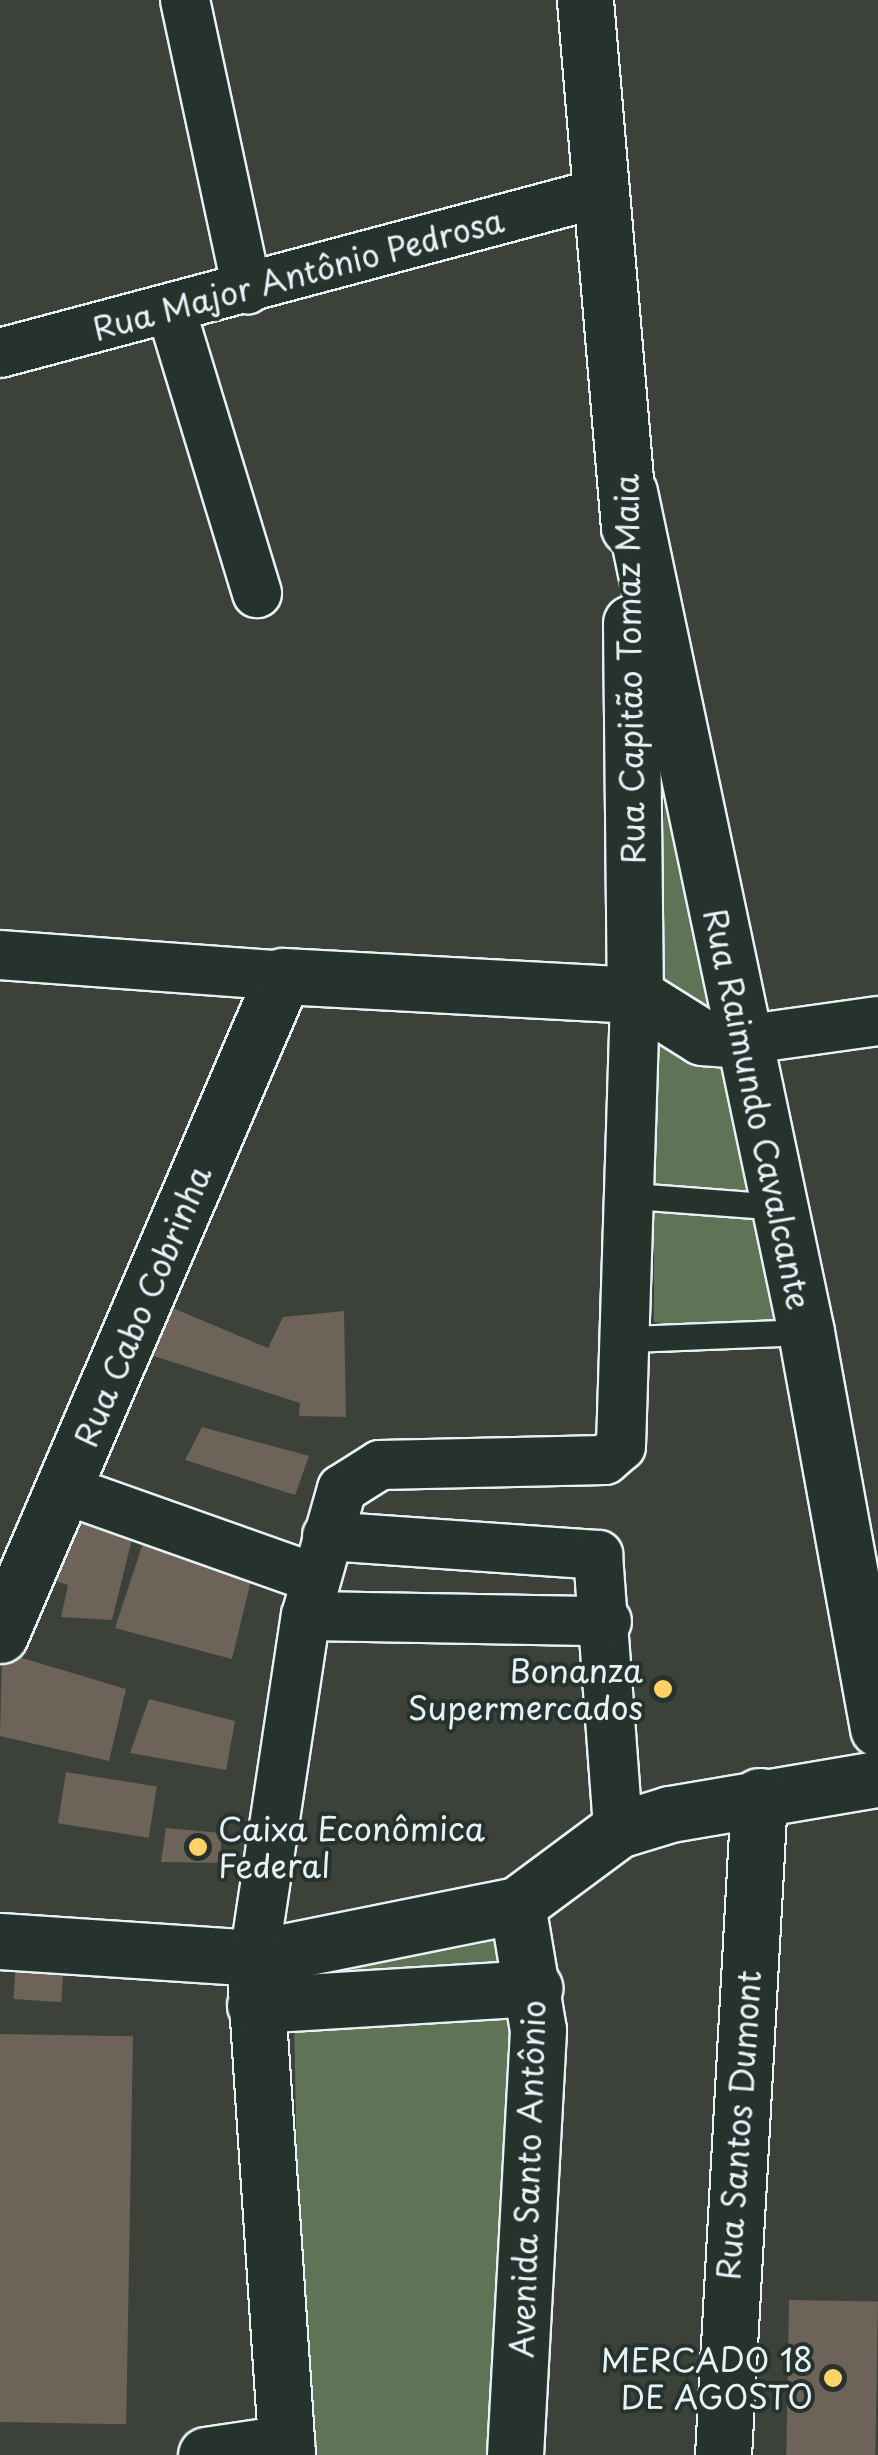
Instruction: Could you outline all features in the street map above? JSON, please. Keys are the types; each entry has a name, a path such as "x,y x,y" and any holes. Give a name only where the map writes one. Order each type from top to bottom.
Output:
{"street":[{"path":"184,0 247,289"},
{"name":"Rua Capitão Tomaz Maia","path":"316,1576 342,1489 359,1474 380,1465 604,1460 627,1428 635,995 629,492 596,194 585,0"},
{"name":"Rua Major Antônio Pedrosa","path":"0,352 171,310 596,194"},
{"path":"171,310 257,594"},
{"name":"Rua Raimundo Cavalcante","path":"629,492 806,1332 878,1728"},
{"path":"633,845 702,844"},
{"path":"0,955 283,976 635,995 702,1037 742,1040 878,1021"},
{"name":"Rua Cabo Cobrinha","path":"0,1636 283,976"},
{"path":"63,1489 316,1576 606,1621"},
{"path":"316,1576 588,1549 605,1564 618,1830"},
{"path":"206,2455 286,2449 255,1982 316,1576"},
{"path":"255,1982 524,1903 618,1830 759,1796 878,1780"},
{"name":"Rua Santos Dumont","path":"723,2455 759,1796"},
{"name":"Avenida Santo Antônio","path":"515,2455 534,1988 524,1903"},
{"path":"0,1940 255,1982 534,1988"}],"lane":[{"path":"633,1196 779,1207"},
{"path":"631,1339 806,1332"}],"green space":[{"path":"664,786 728,1030 692,1029 662,978"},
{"path":"660,1015 733,1051 769,1196 654,1189"},
{"path":"654,1209 774,1216 794,1323 743,1333 654,1322"},
{"path":"509,1919 524,1978 291,1979"},
{"path":"530,1999 501,2455 302,2455 294,2014"}],"building":[{"path":"156,1301 268,1348 283,1317 344,1311 346,1417 299,1416 300,1403 132,1349"},
{"path":"202,1427 309,1456 295,1495 185,1460"},
{"path":"64,1515 133,1535 112,1620 61,1617 68,1585 33,1574"},
{"path":"147,1531 254,1568 232,1659 115,1628"},
{"path":"2,1652 126,1689 109,1761 0,1736"},
{"path":"149,1699 235,1721 226,1770 130,1753"},
{"path":"66,1772 157,1786 149,1838 58,1823"},
{"path":"166,1828 222,1833 220,1863 161,1862"},
{"path":"16,1961 64,1964 61,2002 13,1999"},
{"path":"0,2034 133,2036 126,2424 0,2422"},
{"name":"MERCADO 18 DE AGOSTO","path":"789,2300 878,2302 875,2455 786,2455"}],"place":[{"name":"Bonanza Supermercados","path":"663,1689"},
{"name":"Caixa Econômica Federal","path":"198,1847"},
{"name":"MERCADO 18 DE AGOSTO","path":"833,2378"}]}
